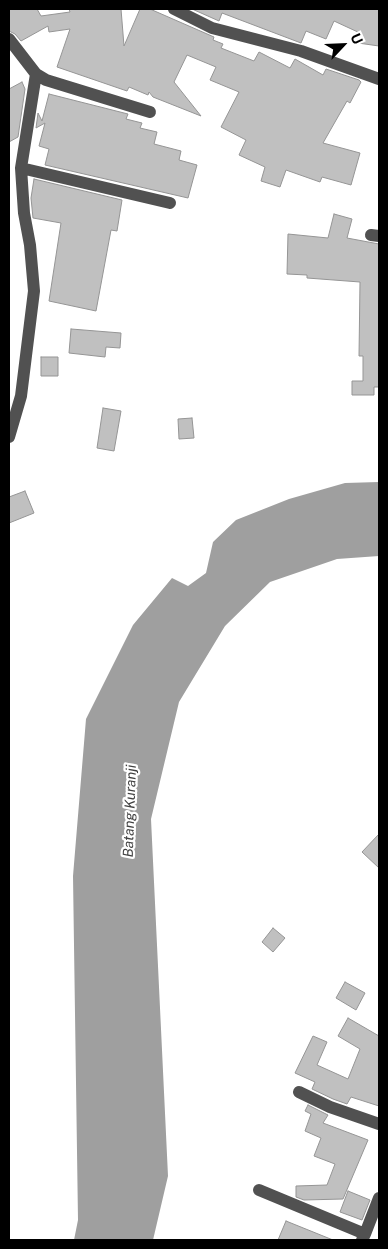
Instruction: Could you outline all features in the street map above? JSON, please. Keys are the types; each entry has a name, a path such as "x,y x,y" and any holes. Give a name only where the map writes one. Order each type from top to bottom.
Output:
{"street":[{"path":"174,9 212,28 301,51 379,79"},
{"path":"9,39 36,74 46,80 150,112"},
{"path":"9,436 21,396 34,291 30,246 24,213 21,168 36,74"},
{"path":"21,168 170,203"},
{"path":"299,1092 330,1107 379,1124"},
{"path":"260,1190 364,1237 379,1198"}],"water":[{"name":"Batang Kuranji","path":"379,482 379,556 337,559 270,582 225,626 179,702 151,819 168,1176 153,1240 74,1240 78,1220 73,876 86,719 133,625 172,578 188,586 206,573 213,542 236,520 289,499 345,483"}],"building":[{"path":"9,9 37,9 41,16 70,12 69,9 121,9 124,46 140,9 150,9 214,37 213,40 223,44 221,48 254,61 259,52 290,68 295,59 323,75 326,69 359,80 361,82 350,103 347,101 323,143 360,153 351,185 322,177 320,182 286,170 280,187 261,181 265,167 239,155 246,140 221,127 239,92 210,80 216,67 187,55 174,82 201,116 153,97 149,92 148,95 129,87 127,91 57,67 70,29 49,32 48,26 21,41 15,34 9,31"},
{"path":"192,9 379,9 379,46 358,43 360,33 334,21 326,39 306,31 301,43 222,13 219,21"},
{"path":"22,82 25,89 18,137 9,142 9,89"},
{"path":"49,94 128,114 126,119 142,123 140,128 157,132 154,144 181,151 179,160 197,165 188,198 45,165 49,149 39,146 45,123 36,128 38,113 42,121"},
{"path":"34,179 122,200 117,231 111,230 96,311 49,301 61,223 33,218 31,198"},
{"path":"334,214 352,219 347,238 379,244 379,387 374,387 374,395 352,395 352,381 363,381 363,356 359,356 360,282 307,278 307,275 287,274 288,234 328,238"},
{"path":"71,329 121,333 120,348 106,347 105,357 69,353"},
{"path":"41,357 58,357 58,376 41,376"},
{"path":"103,408 121,411 114,451 97,448"},
{"path":"192,418 194,438 179,439 178,419"},
{"path":"25,491 34,513 9,523 9,497"},
{"path":"379,834 379,868 362,852"},
{"path":"273,928 285,938 273,952 262,942"},
{"path":"345,982 365,993 356,1010 336,998"},
{"path":"348,1018 379,1036 379,1106 351,1097 347,1104 333,1099 312,1089 315,1082 295,1073 313,1036 327,1042 317,1065 348,1079 360,1049 338,1036"},
{"path":"308,1105 328,1115 323,1123 368,1140 343,1199 304,1200 296,1197 296,1186 327,1185 335,1164 314,1156 321,1138 305,1131 311,1114 305,1111"},
{"path":"348,1191 370,1200 362,1220 340,1212"},
{"path":"286,1221 333,1240 278,1240"}]}
